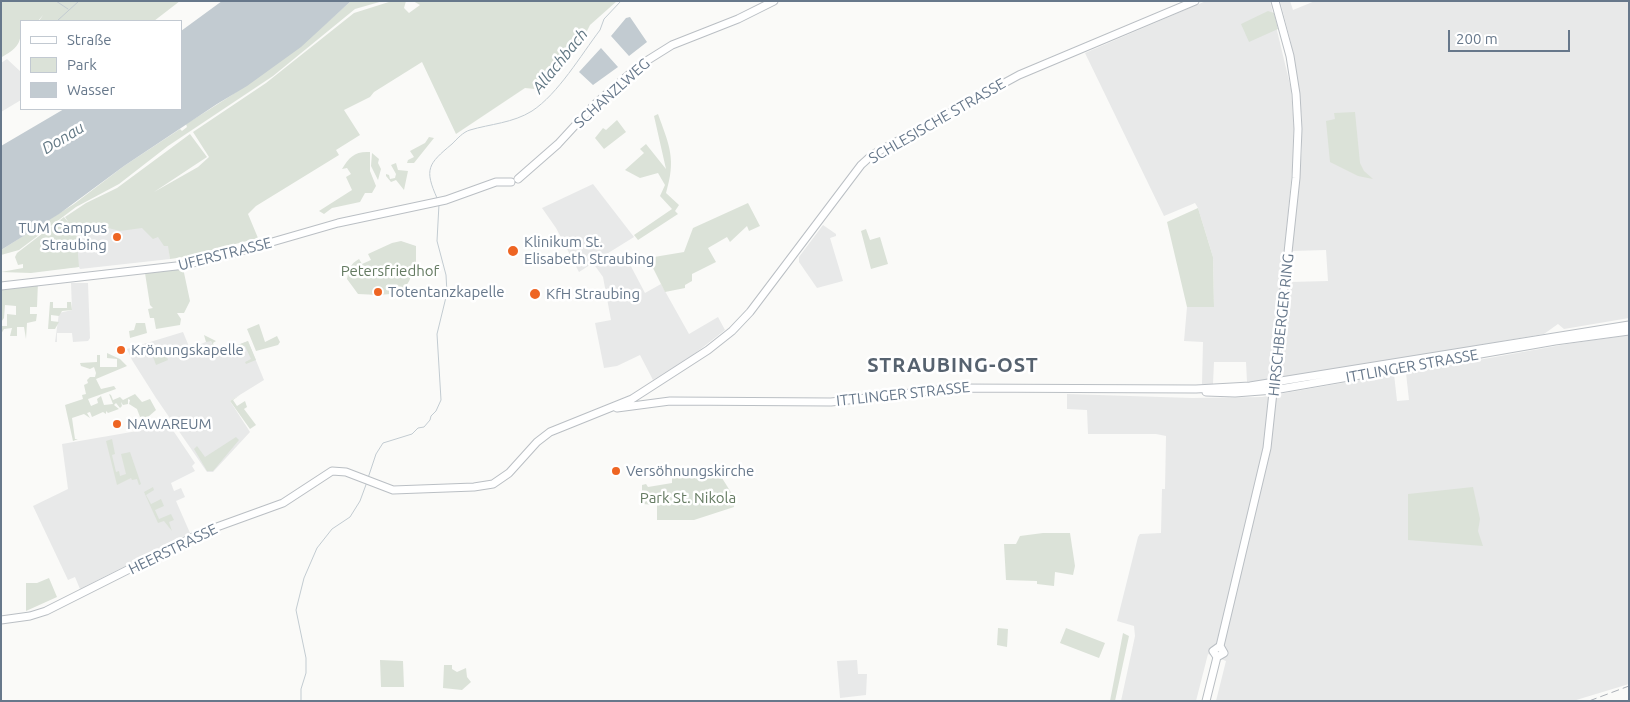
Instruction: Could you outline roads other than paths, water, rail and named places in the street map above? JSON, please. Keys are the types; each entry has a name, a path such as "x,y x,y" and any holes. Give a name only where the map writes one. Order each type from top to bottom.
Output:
{"street":[{"name":"SCHANZLWEG","path":"513,181 558,144 592,106 640,65 672,45 738,19 774,1"},
{"name":"SCHLESISCHE STRASSE","path":"618,405 648,389 703,354 738,325 795,255 861,165 872,155 1019,75 1195,1"},
{"name":"HIRSCHBERGER RING","path":"1206,701 1217,657 1224,653 1220,646 1264,466 1296,178 1298,130 1294,75 1275,1"},
{"name":"UFERSTRASSE","path":"1,286 185,264 234,254 338,223 446,200 489,184 513,181"},
{"name":"ITTLINGER STRASSE","path":"1274,387 1574,332 1629,325"},
{"name":"ITTLINGER STRASSE","path":"607,410 670,401 831,402 942,388 1196,389 1274,387 1629,331"},
{"name":"ITTLINGER STRASSE","path":"648,389 658,399 670,401"},
{"name":"ITTLINGER STRASSE","path":"341,470 375,485 402,490 488,485 508,473 537,442 550,432 618,405"},
{"name":"HEERSTRASSE","path":"1,620 46,612 203,532 283,503 326,474 341,470"}],"water":[{"name":"Donau","path":"222,1 351,1 301,47 247,86 124,166 59,214 1,250 1,146 62,110 182,110 182,30"},
{"path":"630,17 647,42 629,56 611,36 626,18"},
{"path":"601,48 618,67 593,85 579,72"}],"waterway":[{"path":"56,1 68,9"},
{"path":"58,20 79,1"},
{"name":"Allachbach","path":"437,198 430,180 433,162 467,131 517,118 542,104 569,74 600,30 604,19 621,1"},
{"name":"Allachbach","path":"368,478 376,454 383,443 412,434 418,428 424,427 436,411 441,400 437,334 447,293 446,275 437,241 439,204"},
{"name":"Allachbach","path":"301,701 301,689 306,673 306,658 296,610 304,578 317,548 332,529 350,517 360,501 367,482"}],"railway":[{"path":"1589,701 1629,686"}],"place":[{"name":"TUM Campus Straubing","path":"117,237"},
{"name":"Klinikum St. Elisabeth Straubing","path":"513,251"},
{"name":"Totentanzkapelle","path":"378,292"},
{"name":"KfH Straubing","path":"535,294"},
{"name":"Krönungskapelle","path":"121,350"},
{"name":"NAWAREUM","path":"117,424"},
{"name":"Versöhnungskirche","path":"616,471"}],"district":[{"name":"STRAUBING-OST","path":"953,365"}],"park label":[{"name":"Petersfriedhof","path":"390,271"},
{"name":"Park St. Nikola","path":"688,498"}]}
